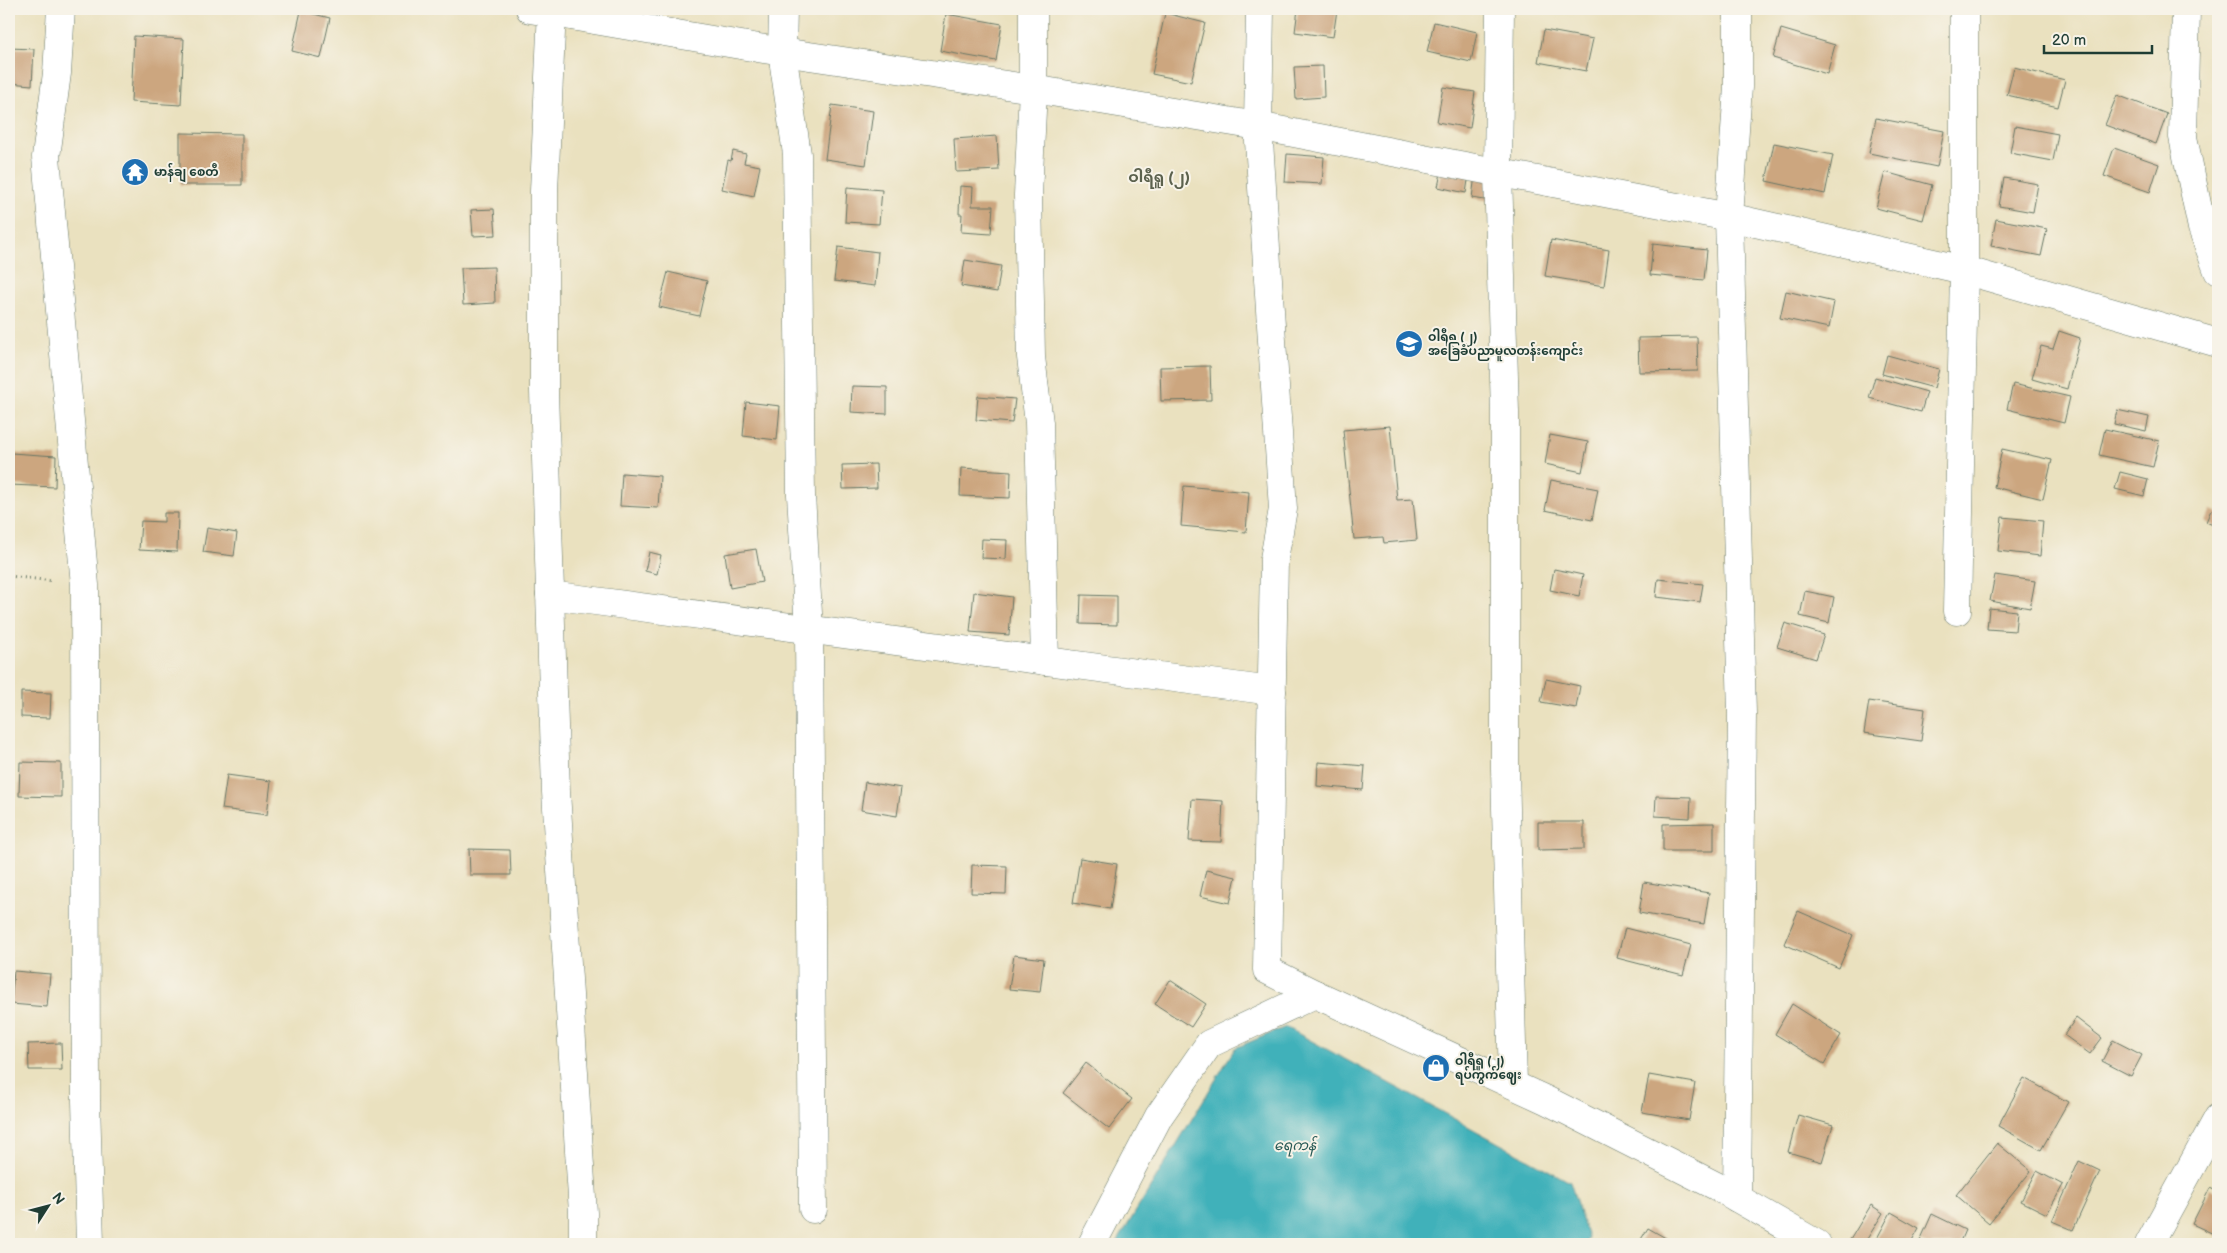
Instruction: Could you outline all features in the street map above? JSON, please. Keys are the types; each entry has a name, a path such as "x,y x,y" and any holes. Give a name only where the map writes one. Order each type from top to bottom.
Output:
{"main road":[{"path":"61,9 57,73 46,158 85,585 86,1101 90,1244"},
{"path":"783,9 782,52 797,154 801,494 809,630 813,1209"},
{"path":"1033,9 1033,89 1028,194 1031,357 1040,423 1045,661"},
{"path":"1260,9 1258,126 1283,508 1274,559 1268,970 1315,994 1513,1084 1737,1198 1817,1244"},
{"path":"1500,9 1498,173 1506,412 1505,769 1513,1084"},
{"path":"1737,1198 1742,714 1729,217 1738,87 1738,9"},
{"path":"1957,611 1964,270 1964,9"},
{"path":"2186,9 2183,137 2202,228 2218,271"},
{"path":"583,1244 556,792 544,391 545,10 782,52 1033,89 1258,126 1729,217 1964,270 2218,343"},
{"path":"550,595 1272,691"},
{"path":"1092,1244 1159,1116 1209,1044 1315,994"},
{"path":"2149,1244 2218,1118"}],"path":[{"path":"9,576 85,585"}],"water":[{"name":"ရေကန်","path":"1286,1027 1570,1182 1588,1238 1585,1244 1116,1244 1235,1048"}],"building":[{"path":"1298,9 1337,10 1333,37 1295,32"},
{"path":"1571,9 1592,9 1591,13"},
{"path":"301,11 330,18 321,58 292,51"},
{"path":"1165,13 1205,23 1191,82 1152,74"},
{"path":"946,14 1002,24 996,61 940,51"},
{"path":"1434,22 1477,32 1471,62 1427,52"},
{"path":"1781,29 1835,45 1827,74 1773,58"},
{"path":"1544,30 1593,39 1586,71 1538,62"},
{"path":"134,36 184,39 181,105 131,102"},
{"path":"9,48 34,49 32,85 9,83"},
{"path":"1323,66 1324,97 1296,99 1294,67"},
{"path":"2014,67 2065,80 2058,107 2007,95"},
{"path":"1443,87 1475,92 1470,128 1437,122"},
{"path":"2117,95 2167,114 2156,144 2105,125"},
{"path":"832,105 873,111 866,165 825,159"},
{"path":"1876,118 1944,131 1937,167 1869,153"},
{"path":"2015,126 2058,134 2053,161 2010,153"},
{"path":"180,133 242,134 242,185 180,185"},
{"path":"997,136 999,170 956,172 954,139"},
{"path":"1774,143 1833,155 1825,194 1766,181"},
{"path":"2114,148 2159,164 2150,192 2104,176"},
{"path":"733,151 746,154 744,163 760,166 754,196 722,189 728,160 731,161"},
{"path":"1287,154 1324,157 1322,184 1285,182"},
{"path":"1442,168 1469,174 1466,193 1438,187"},
{"path":"1885,172 1932,185 1923,220 1876,208"},
{"path":"1475,175 1495,179 1491,201 1472,198"},
{"path":"2004,178 2038,184 2033,212 1999,206"},
{"path":"960,186 973,187 972,206 993,206 991,234 961,232 962,214 959,214"},
{"path":"847,187 882,190 879,224 845,222"},
{"path":"494,209 496,235 473,236 471,210"},
{"path":"1996,219 2047,229 2041,256 1991,246"},
{"path":"1551,240 1609,250 1604,286 1545,276"},
{"path":"1653,244 1707,250 1704,280 1650,275"},
{"path":"838,247 878,252 875,286 834,281"},
{"path":"965,260 1001,266 997,292 961,286"},
{"path":"494,267 495,303 463,305 461,268"},
{"path":"668,272 707,281 699,316 659,307"},
{"path":"1786,291 1834,302 1829,328 1780,318"},
{"path":"2059,331 2080,338 2067,389 2032,379 2041,346 2053,349"},
{"path":"1697,337 1698,371 1639,372 1638,338"},
{"path":"1887,355 1939,369 1934,388 1882,374"},
{"path":"1210,366 1211,400 1161,401 1160,367"},
{"path":"1875,377 1927,392 1921,412 1869,398"},
{"path":"2013,384 2070,397 2064,423 2007,409"},
{"path":"852,386 887,387 887,414 851,412"},
{"path":"978,396 1015,399 1012,423 976,420"},
{"path":"746,402 780,406 777,440 743,436"},
{"path":"2117,410 2149,417 2146,431 2114,424"},
{"path":"1390,426 1397,500 1413,499 1417,540 1384,543 1383,537 1354,539 1343,430"},
{"path":"2105,429 2159,441 2153,467 2099,455"},
{"path":"1550,435 1588,442 1582,472 1545,464"},
{"path":"2002,449 2052,460 2043,499 1994,487"},
{"path":"11,453 56,456 55,487 10,485"},
{"path":"876,464 877,488 843,489 842,465"},
{"path":"961,468 1011,471 1010,498 960,496"},
{"path":"2120,472 2148,479 2144,496 2115,489"},
{"path":"622,473 660,476 658,508 620,506"},
{"path":"1551,480 1598,489 1592,520 1545,510"},
{"path":"1184,486 1249,492 1246,532 1181,526"},
{"path":"2211,510 2218,513 2218,527 2206,522"},
{"path":"164,513 178,513 177,552 139,550 141,521 164,522"},
{"path":"2002,517 2043,521 2040,556 1998,551"},
{"path":"207,528 237,533 234,556 203,552"},
{"path":"982,539 1007,540 1006,559 981,558"},
{"path":"756,549 762,582 730,588 725,554"},
{"path":"649,552 661,555 657,574 645,571"},
{"path":"1554,569 1583,575 1579,596 1550,590"},
{"path":"1995,575 2035,581 2030,608 1990,601"},
{"path":"1658,579 1703,584 1700,602 1656,597"},
{"path":"1805,591 1834,597 1829,623 1800,616"},
{"path":"974,592 1012,597 1009,635 970,632"},
{"path":"1081,595 1117,596 1117,625 1080,624"},
{"path":"1989,608 2017,611 2015,631 1987,629"},
{"path":"1785,623 1824,635 1816,659 1777,647"},
{"path":"1546,679 1580,686 1576,708 1541,702"},
{"path":"21,692 51,693 50,718 21,717"},
{"path":"1869,701 1925,709 1921,741 1864,733"},
{"path":"20,762 61,763 61,797 19,796"},
{"path":"1318,762 1365,766 1363,790 1317,786"},
{"path":"227,775 271,781 267,815 222,809"},
{"path":"865,782 901,788 897,816 861,810"},
{"path":"1656,796 1691,797 1690,818 1655,816"},
{"path":"1192,799 1223,801 1221,842 1189,841"},
{"path":"1538,822 1584,822 1584,849 1538,850"},
{"path":"1714,823 1714,851 1663,851 1663,824"},
{"path":"469,849 510,850 511,875 470,875"},
{"path":"1080,858 1117,864 1110,909 1073,903"},
{"path":"972,865 1007,866 1006,894 971,893"},
{"path":"1206,870 1236,877 1230,903 1200,896"},
{"path":"1644,882 1709,893 1704,924 1639,913"},
{"path":"1798,911 1853,935 1839,968 1784,944"},
{"path":"1625,928 1691,945 1683,975 1617,958"},
{"path":"1014,955 1044,959 1040,992 1009,989"},
{"path":"14,971 50,974 47,1007 11,1004"},
{"path":"1170,980 1206,1004 1191,1027 1155,1004"},
{"path":"1792,1004 1841,1035 1824,1064 1775,1034"},
{"path":"2076,1018 2102,1038 2090,1054 2064,1035"},
{"path":"2113,1040 2142,1055 2131,1076 2102,1061"},
{"path":"61,1043 62,1070 29,1070 28,1044"},
{"path":"1086,1063 1132,1099 1109,1129 1063,1093"},
{"path":"1649,1075 1695,1083 1689,1120 1642,1112"},
{"path":"2024,1078 2068,1102 2041,1150 1998,1126"},
{"path":"1798,1115 1833,1125 1822,1162 1788,1152"},
{"path":"1997,1143 2031,1171 1989,1223 1956,1195"},
{"path":"2079,1161 2100,1171 2073,1230 2052,1221"},
{"path":"2037,1171 2063,1185 2047,1214 2021,1201"},
{"path":"2210,1188 2218,1192 2218,1236 2192,1224"},
{"path":"1871,1205 1883,1213 1864,1244 1856,1244 1850,1240"},
{"path":"1891,1212 1919,1228 1910,1244 1874,1244"},
{"path":"1932,1214 1965,1230 1959,1244 1928,1244 1920,1241"},
{"path":"1648,1228 1671,1241 1669,1244 1638,1244"}],"place":[{"name":"မာန်ချ စေတီ","path":"135,172"},
{"name":"ဝါရီရူ (၂) အခြေခံပညာမူလတန်းကျောင်း","path":"1409,344"},
{"name":"ဝါရီရူ (၂) ရပ်ကွက်ဈေး","path":"1436,1068"}],"district":[{"name":"ဝါရီရူ (၂)","path":"1159,177"}]}
